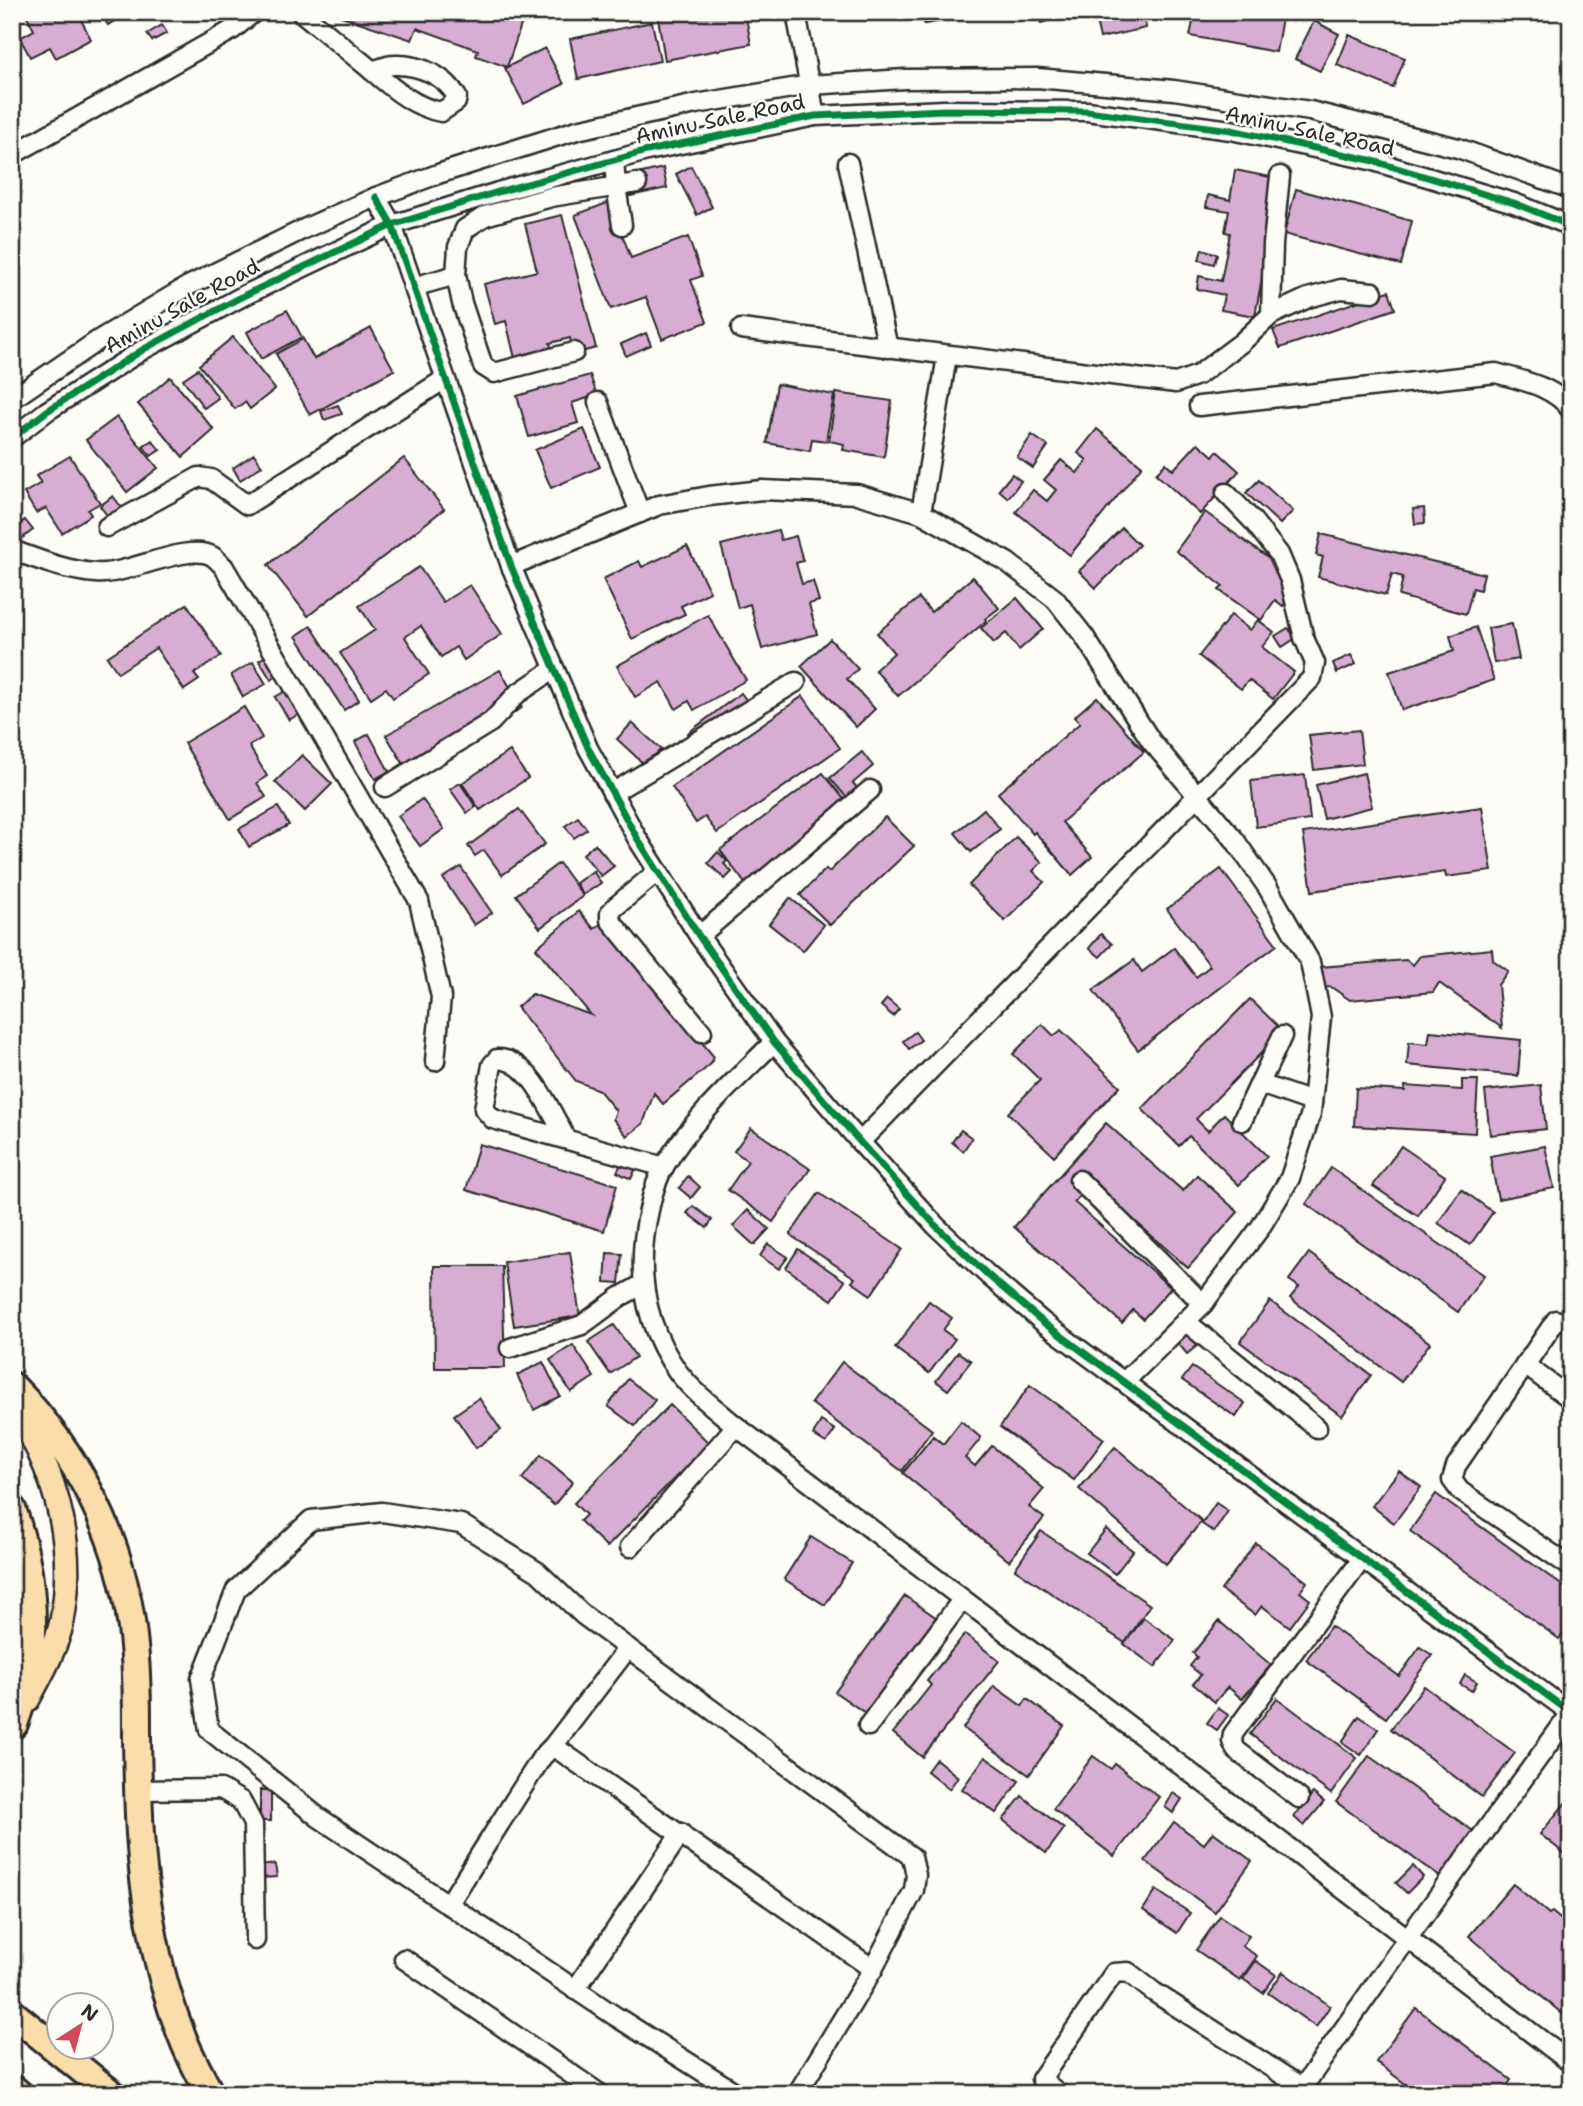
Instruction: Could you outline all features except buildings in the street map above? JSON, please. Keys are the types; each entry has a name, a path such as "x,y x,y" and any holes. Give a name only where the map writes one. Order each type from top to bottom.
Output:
{"highway":[{"path":"12,1386 59,1439 83,1479 106,1526 123,1574 132,1629 138,1790 150,1923 167,1989 186,2045 209,2094"},
{"path":"12,1509 19,1530 29,1584 33,1635 28,1680 13,1726"},
{"path":"12,2013 112,2094"},
{"path":"12,2088 19,2094"}],"main road":[{"path":"12,1403 32,1433 49,1475 63,1524 67,1571 61,1623 45,1668 13,1726"}],"street":[{"path":"12,155 232,30 254,12"},
{"path":"301,12 372,71"},
{"path":"796,12 815,116"},
{"name":"Aminu Sale Road","path":"12,399 100,338 188,286 376,197 438,174 578,130 696,104 810,85 905,79 1038,79 1174,90 1310,111 1458,148 1571,189"},
{"name":"Aminu Sale Road","path":"12,438 47,411 144,349 245,295 392,225 498,192 647,151 815,116 944,110 1087,111 1231,130 1370,160 1514,203 1571,226"},
{"path":"614,160 615,187 622,225"},
{"path":"848,163 888,348"},
{"path":"1271,315 1273,244 1280,176"},
{"path":"574,352 494,373 483,366 462,303 456,275 458,247 465,229 485,216 551,197 637,183"},
{"path":"376,197 392,225 511,566 588,748 636,838 699,936 774,1042 936,1226 1044,1323 1571,1713 1301,2091 1128,1972 1114,1973 1036,2087 1059,2094"},
{"path":"413,288 456,275"},
{"path":"741,329 1176,383 1198,375 1241,343 1271,315 1308,298 1341,289 1373,292"},
{"path":"922,513 947,356"},
{"path":"1199,406 1496,373 1543,387 1571,410"},
{"path":"107,527 199,477 211,479 247,505 445,380"},
{"path":"598,402 640,513"},
{"path":"511,566 659,505 762,490 857,494 922,513 1007,562 1055,599 1102,663 1151,741 1234,839 1261,878 1310,962 1321,1017 1311,1113 1290,1178 1260,1228 1203,1304 1124,1382"},
{"path":"860,1142 1312,678 1315,663 1304,638 1290,580 1279,554 1226,493"},
{"path":"12,550 45,562 97,574 121,571 198,552 211,556 224,567 419,901 441,998 435,1061"},
{"path":"385,787 491,722 517,694 555,669"},
{"path":"612,793 796,682"},
{"path":"699,936 870,790"},
{"path":"658,871 615,907 610,913 610,920 702,1032"},
{"path":"1242,1121 1282,1037"},
{"path":"774,1042 700,1117 664,1167 652,1196 644,1233 643,1284 647,1306 660,1342 678,1372 701,1397 736,1426 1571,2063"},
{"path":"566,1139 529,1074 515,1063 497,1059 492,1065 484,1109 493,1119 664,1167"},
{"path":"1260,1084 1312,1102"},
{"path":"1079,1180 1203,1304"},
{"path":"510,1348 582,1325 643,1284"},
{"path":"1556,1320 1456,1466 1452,1480 1460,1491 1571,1567"},
{"path":"1185,1321 1317,1428"},
{"path":"1525,1366 1571,1399"},
{"path":"629,1547 736,1426"},
{"path":"738,2094 575,1990 318,1817 209,1730 201,1679 236,1590 311,1520 382,1512 461,1524 538,1572 583,1615 912,1857 916,1875 914,1890 873,1969 797,2094"},
{"path":"1299,1798 1236,1750 1232,1741 1233,1734 1362,1559"},
{"path":"868,1726 962,1600"},
{"path":"449,1905 542,1757 628,1648"},
{"path":"553,1746 873,1969"},
{"path":"138,1790 221,1788 241,1801 253,1824 255,1940"},
{"path":"575,1990 681,1833"},
{"path":"404,1959 600,2094"}],"cycle path":[{"path":"12,438 47,411 144,349 245,295 392,225 498,192 647,151 815,116 944,110 1087,111 1231,130 1370,160 1514,203 1571,226"},
{"path":"376,197 392,225 511,566 588,748 637,838 699,936 774,1042 936,1226 1044,1323 1571,1713"}]}
